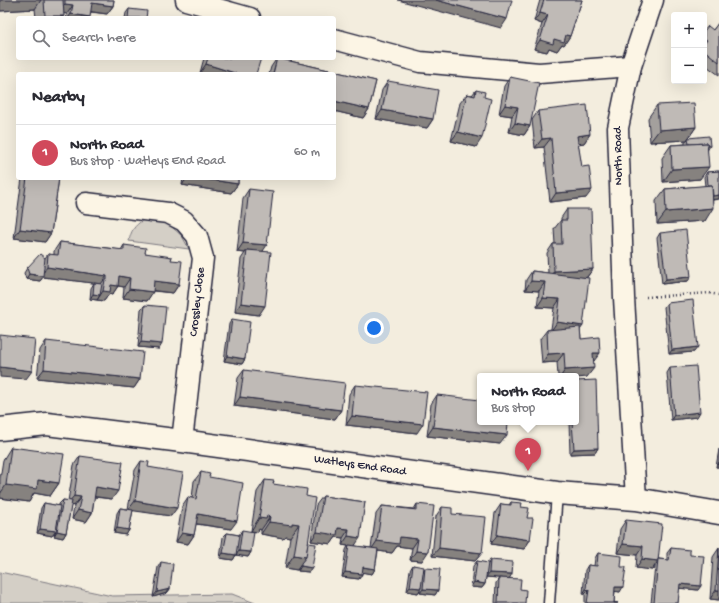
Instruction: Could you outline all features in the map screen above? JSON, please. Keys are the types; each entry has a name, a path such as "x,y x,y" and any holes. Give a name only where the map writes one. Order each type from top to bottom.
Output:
{"street":[{"path":"186,0 244,11"},
{"name":"North Road","path":"636,500 624,298 618,128 631,66 653,0"},
{"path":"336,41 420,62 539,73 631,66"},
{"name":"Crossley Close","path":"86,203 168,213 184,221 197,236 202,258 182,441"},
{"name":"Watleys End Road","path":"0,429 47,424 182,441 557,493 636,500 719,513"}],"lane":[{"path":"549,603 557,493"}],"path":[{"path":"624,298 709,293 719,295"}],"shaded area":[{"path":"143,220 164,220 182,236 189,249 129,241 133,229"},
{"path":"0,572 112,596 232,594 255,603 0,603"}],"building":[{"path":"44,0 63,0 64,16 45,16"},
{"path":"65,0 114,0 113,6 92,3 90,16 71,14 73,5 65,4"},
{"path":"436,0 512,0 507,19"},
{"path":"544,0 582,0 570,36 566,35 564,42 554,39 553,44 540,40 548,15 540,13"},
{"path":"129,9 147,11 146,16 128,16"},
{"path":"719,22 719,62 707,52 707,27 708,26 713,30"},
{"path":"207,60 260,60 257,72 232,72 206,64"},
{"path":"276,60 286,60 376,81 369,109 336,101 336,72 274,72"},
{"path":"510,77 539,83 530,126 515,123 518,107 505,105"},
{"path":"388,81 438,90 433,119 382,110"},
{"path":"476,90 485,92 484,97 491,99 482,138 458,132 467,94 475,96"},
{"path":"694,103 696,127 659,130 657,105"},
{"path":"587,105 590,134 577,136 582,167 589,166 592,190 556,193 551,138 542,139 538,111"},
{"path":"709,136 710,146 708,146 707,143 689,144 688,138"},
{"path":"707,143 709,167 672,169 671,145"},
{"path":"719,171 719,195 713,196 712,185 708,185 707,172"},
{"path":"27,180 59,180 51,233 20,229"},
{"path":"211,180 238,180 238,184"},
{"path":"712,185 713,208 666,212 665,189"},
{"path":"249,189 273,192 267,245 243,243"},
{"path":"567,209 591,209 593,269 554,271 553,244 562,244 561,220 567,220"},
{"path":"686,230 691,277 666,279 660,233"},
{"path":"60,242 124,250 124,245 146,248 145,253 172,257 171,260 182,261 179,284 154,281 153,292 129,289 130,278 119,276 118,286 111,285 110,292 103,291 107,276 47,267 48,254 58,255"},
{"path":"247,250 271,252 265,306 241,303"},
{"path":"40,254 45,258 43,276 29,274 27,268"},
{"path":"532,271 589,278 583,326 557,322 560,299 543,298 545,282 531,281"},
{"path":"94,283 102,284 100,295 93,294"},
{"path":"693,300 698,347 672,350 667,303"},
{"path":"145,305 166,307 162,344 141,342"},
{"path":"232,319 250,322 245,359 227,356"},
{"path":"580,327 581,339 599,337 600,353 593,353 594,368 565,370 564,353 548,354 547,330"},
{"path":"0,335 35,339 32,371 0,367"},
{"path":"46,341 143,352 140,379 44,369"},
{"path":"696,366 700,412 674,415 670,368"},
{"path":"244,370 345,383 341,410 240,397"},
{"path":"596,380 598,448 574,449 572,425 579,425 579,381"},
{"path":"355,385 427,392 423,424 352,416"},
{"path":"437,395 477,400 477,425 508,425 507,435 433,427"},
{"path":"11,447 64,454 59,483 38,480 37,489 6,485"},
{"path":"80,456 123,462 118,491 96,487 92,513 78,510 81,497 74,496"},
{"path":"141,461 149,462 148,467 183,473 177,508 135,501"},
{"path":"201,472 210,474 209,477 243,483 237,521 198,514 194,535 182,533 188,497 196,499"},
{"path":"265,480 274,481 273,484 307,489 306,496 315,498 306,557 294,555 299,524 292,523 292,525 269,522 270,517 267,516 266,519 259,518"},
{"path":"323,496 365,502 360,538 348,536 349,529 338,528 337,535 317,532"},
{"path":"63,500 72,501 66,533 57,531"},
{"path":"511,502 522,503 521,507 529,508 527,518 533,518 530,540 497,535 501,504 511,505"},
{"path":"44,503 60,506 56,531 40,529"},
{"path":"417,504 434,506 428,552 416,551 418,539 400,537 399,544 377,541 382,506 417,510"},
{"path":"442,507 452,508 452,514 486,517 482,553 439,548"},
{"path":"120,508 133,510 129,530 117,528"},
{"path":"626,520 662,524 658,561 642,559 643,546 623,544"},
{"path":"242,530 254,532 251,552 239,551"},
{"path":"227,533 239,535 236,555 223,553"},
{"path":"308,543 316,544 312,568 301,566 301,563 306,557"},
{"path":"349,545 378,549 375,569 363,567 362,574 345,572"},
{"path":"671,548 690,550 690,555 704,556 701,586 680,584 678,603 654,603 658,559 669,560"},
{"path":"719,548 719,590 716,590"},
{"path":"598,553 622,556 621,567 626,567 623,587 615,587 614,603 587,603 589,590 586,589 588,565 597,566"},
{"path":"490,560 513,562 512,574 489,573"},
{"path":"477,561 488,563 485,584 474,582"},
{"path":"161,562 173,564 170,589 157,592"},
{"path":"413,565 424,567 421,588 410,587"},
{"path":"425,568 440,569 438,590 423,589"},
{"path":"499,578 521,579 520,589 526,590 525,603 498,603"}],"place":[{"name":"North Road","path":"528,471"}]}
